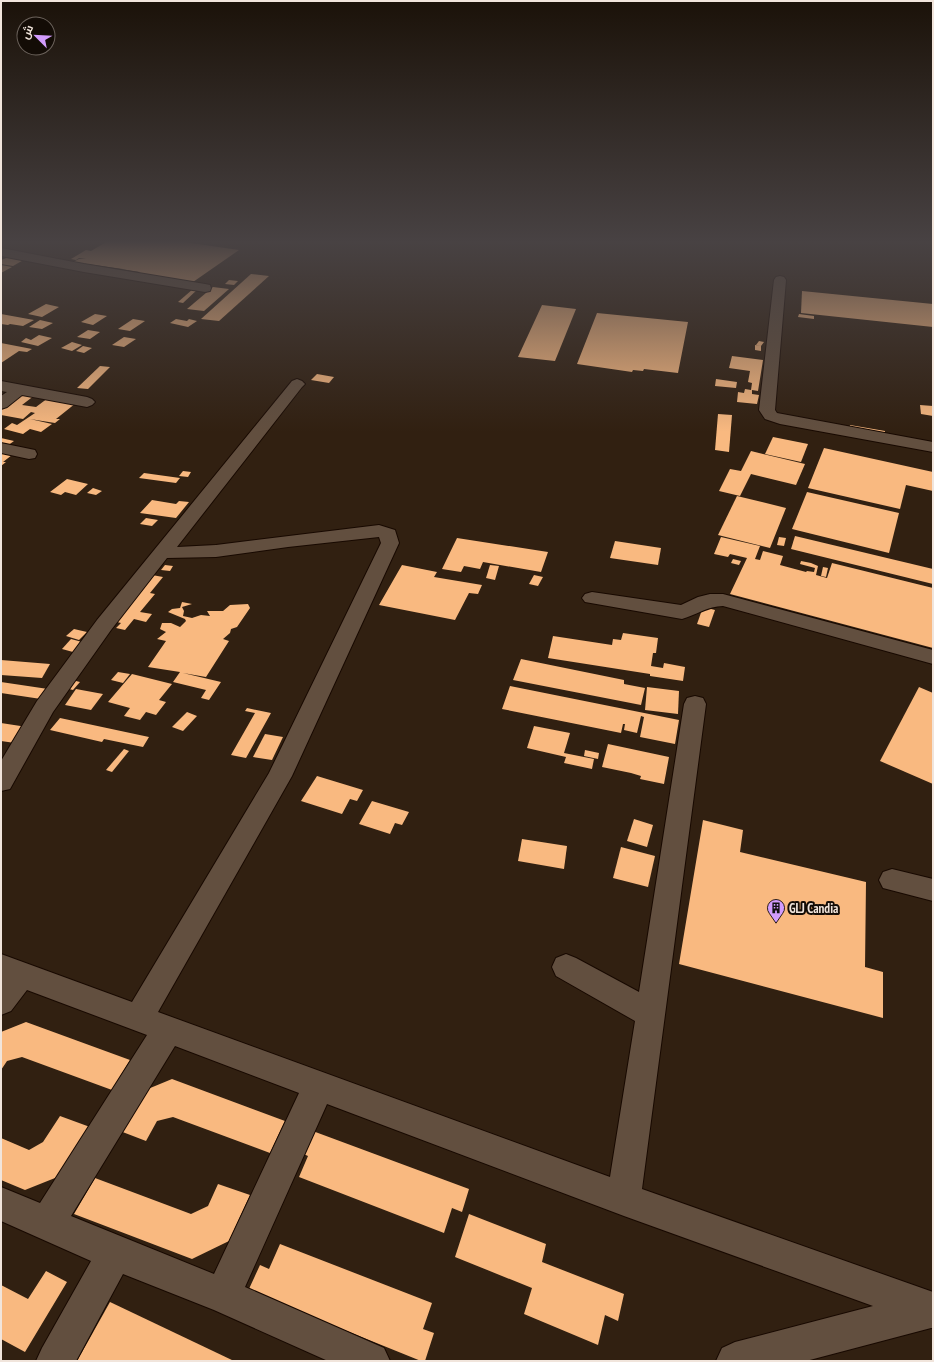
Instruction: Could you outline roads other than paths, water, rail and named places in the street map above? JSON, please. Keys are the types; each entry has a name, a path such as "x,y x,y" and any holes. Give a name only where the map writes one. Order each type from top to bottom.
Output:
{"street":[{"path":"778,305 767,410 771,416 933,447"},
{"path":"1,782 45,707 104,625 297,384"},
{"path":"1,386 87,402"},
{"path":"1,404 20,389"},
{"path":"1,448 29,454"},
{"path":"138,1019 280,776 390,542 388,534 379,531 303,539 216,551 161,553"},
{"path":"592,598 682,612 692,610 701,603 711,599 723,600 933,657"},
{"path":"624,1199 695,704"},
{"path":"892,880 933,890"},
{"path":"566,967 650,1014"},
{"path":"1,1001 11,970 138,1019 624,1199 931,1310"},
{"path":"47,1223 168,1029"},
{"path":"223,1296 320,1086"},
{"path":"1,1204 115,1253 223,1296 371,1361"},
{"path":"55,1361 115,1253"},
{"path":"735,1361 931,1310"}],"place":[{"name":"GLJ Candia","path":"776,923"}]}
